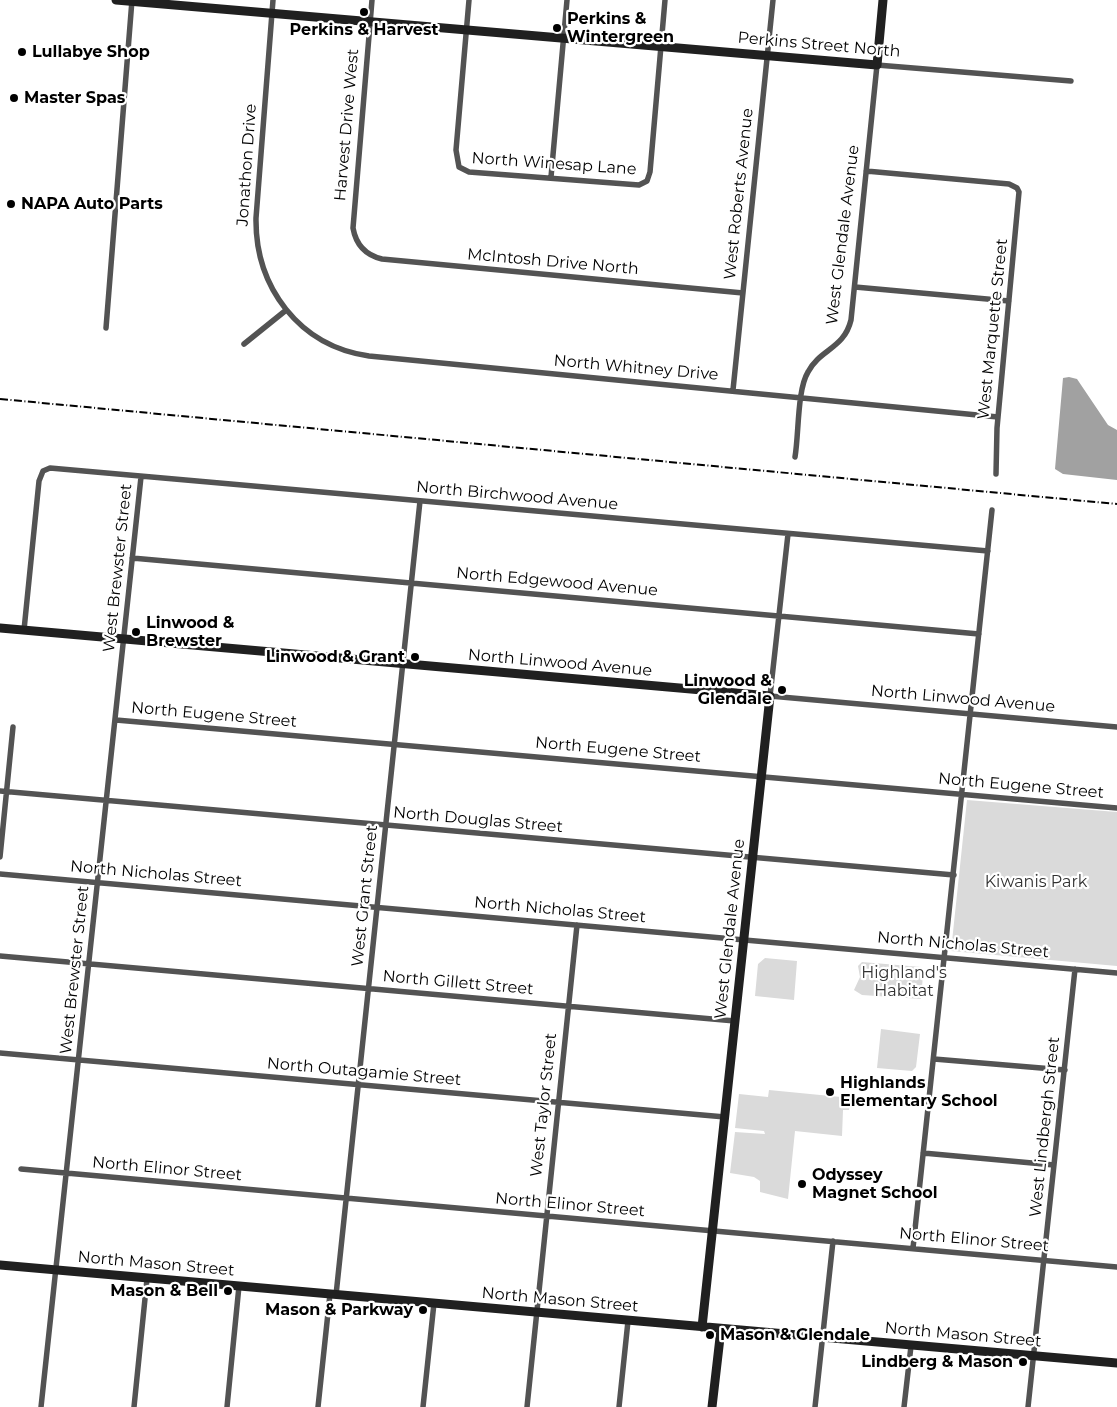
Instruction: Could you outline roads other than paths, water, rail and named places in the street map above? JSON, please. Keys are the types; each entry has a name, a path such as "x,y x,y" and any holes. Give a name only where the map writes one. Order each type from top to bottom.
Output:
{"street":[{"name":"Perkins Street North","path":"116,0 272,15 1071,81"},
{"name":"Jonathon Drive","path":"273,0 256,235 258,254 267,281 285,311"},
{"name":"Harvest Drive West","path":"362,249 353,228 372,0"},
{"path":"466,30 469,0"},
{"path":"552,177 567,0"},
{"path":"661,47 665,0"},
{"name":"West Roberts Avenue","path":"733,390 773,0"},
{"name":"West Glendale Avenue","path":"795,457 805,377 816,360 838,345 847,333 851,320 883,0"},
{"path":"106,328 132,1"},
{"name":"North Winesap Lane","path":"466,30 456,150 459,167 469,172 639,185 647,181 650,172 661,47"},
{"name":"West Marquette Street","path":"866,171 1009,184 1017,188 1019,199 998,417 996,474"},
{"name":"McIntosh Drive North","path":"362,249 375,257 408,262 743,294"},
{"path":"855,287 1009,301"},
{"path":"244,344 285,311"},
{"name":"North Whitney Drive","path":"285,311 316,337 336,348 358,354 998,417"},
{"name":"North Birchwood Avenue","path":"24,630 39,481 44,471 50,468 988,551"},
{"name":"West Brewster Street","path":"41,1407 68,1174 141,476"},
{"name":"West Grant Street","path":"318,1407 346,1199 420,501"},
{"path":"913,1248 992,510"},
{"name":"West Glendale Avenue","path":"702,1328 788,534"},
{"name":"North Edgewood Avenue","path":"132,558 979,634"},
{"name":"North Linwood Avenue","path":"0,628 1117,727"},
{"name":"North Eugene Street","path":"116,720 1117,808"},
{"path":"0,857 13,727"},
{"name":"North Douglas Street","path":"0,791 954,875"},
{"name":"North Nicholas Street","path":"0,874 1117,973"},
{"name":"West Taylor Street","path":"527,1407 545,1216 577,925"},
{"name":"North Gillett Street","path":"0,956 735,1021"},
{"name":"West Lindbergh Street","path":"1028,1407 1076,969"},
{"name":"North Outagamie Street","path":"0,1053 725,1118"},
{"path":"934,1059 1064,1070"},
{"path":"923,1153 1054,1165"},
{"name":"North Elinor Street","path":"21,1169 1117,1267"},
{"path":"815,1407 833,1242"},
{"name":"North Mason Street","path":"0,1265 1117,1364"},
{"path":"134,1407 147,1278"},
{"path":"227,1407 239,1286"},
{"path":"423,1407 434,1304"},
{"path":"618,1407 628,1321"},
{"path":"712,1407 721,1329"},
{"path":"904,1407 911,1346"}],"railway":[{"path":"0,399 1117,504"}],"place":[{"name":"Perkins & Harvest","path":"364,12"},
{"name":"Perkins & Wintergreen","path":"557,28"},
{"name":"Lullabye Shop","path":"22,52"},
{"name":"Master Spas","path":"14,98"},
{"name":"NAPA Auto Parts","path":"11,204"},
{"name":"Linwood & Brewster","path":"136,632"},
{"name":"Linwood & Grant","path":"415,657"},
{"name":"Linwood & Glendale","path":"782,690"},
{"name":"Highlands Elementary School","path":"830,1092"},
{"name":"Odyssey Magnet School","path":"802,1184"},
{"name":"Mason & Bell","path":"228,1291"},
{"name":"Mason & Parkway","path":"423,1310"},
{"name":"Mason & Glendale","path":"710,1335"},
{"name":"Lindberg & Mason","path":"1023,1362"}],"park label":[{"name":"Kiwanis Park","path":"1036,882"},
{"name":"Highland's Habitat","path":"904,982"}]}
